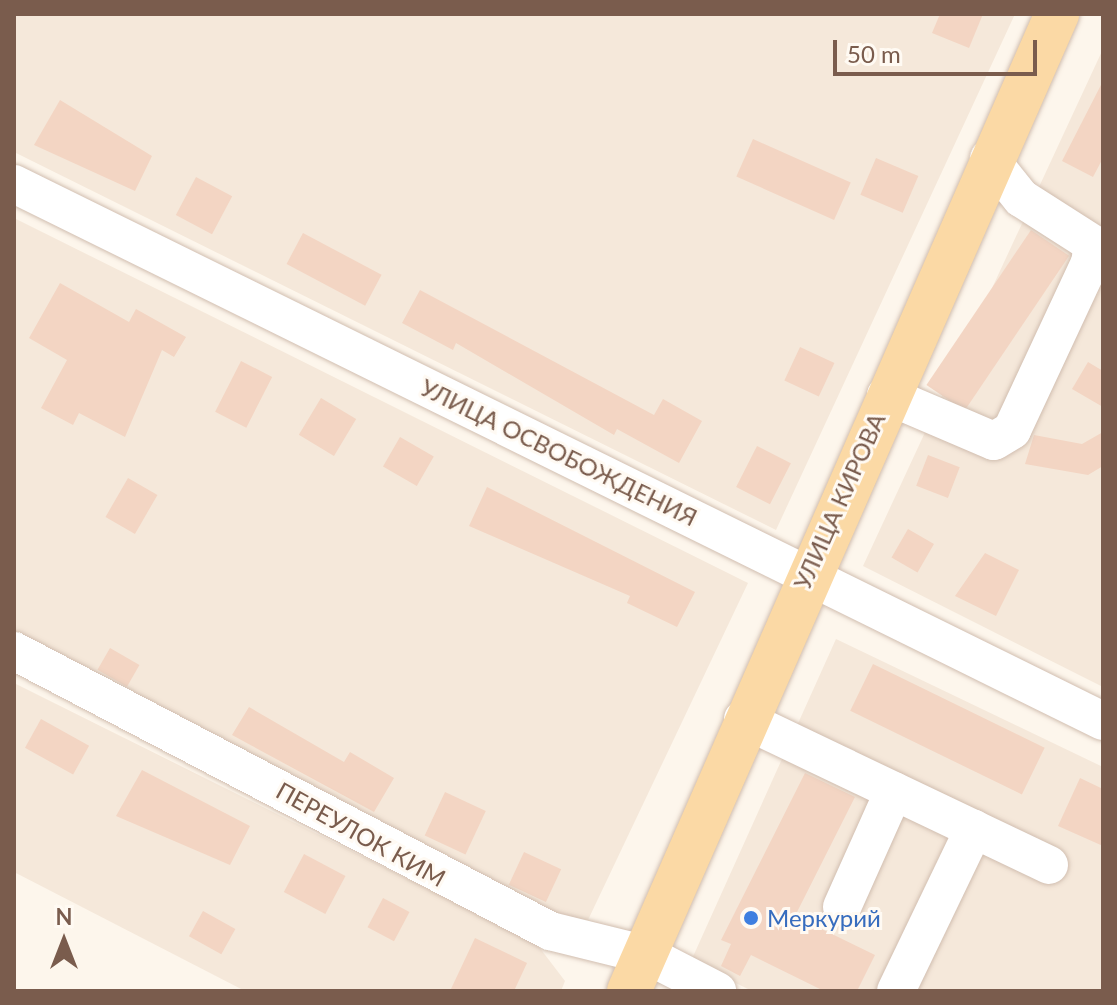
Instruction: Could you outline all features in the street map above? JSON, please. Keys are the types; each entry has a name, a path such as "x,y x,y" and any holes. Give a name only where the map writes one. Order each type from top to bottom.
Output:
{"main road":[{"name":"УЛИЦА КИРОВА","path":"638,973 743,719 989,158 1057,14"}],"street":[{"path":"886,395 994,441 1012,430 1090,263 1093,244 1021,198 989,158"},
{"name":"УЛИЦА ОСВОБОЖДЕНИЯ","path":"14,184 1103,721"},
{"name":"ПЕРЕУЛОК КИМ","path":"14,651 550,931 638,973 717,991"},
{"path":"743,719 1049,865"},
{"path":"842,907 894,791"},
{"path":"896,991 974,829"}],"shaded area":[{"path":"14,14 1015,14 776,530 14,152"},
{"path":"1103,49 1103,687 863,566"},
{"path":"14,218 748,583 588,920 537,911 14,640"},
{"path":"836,639 1103,767 1103,991 752,991 691,961"},
{"path":"14,683 536,943 565,981 561,991 245,991 14,872"}],"building":[{"path":"940,14 983,14 969,48 932,33"},
{"path":"1103,81 1103,158 1093,177 1062,161"},
{"path":"60,100 152,156 135,191 34,145"},
{"path":"753,139 851,183 834,220 736,176"},
{"path":"876,158 918,176 903,213 860,195"},
{"path":"196,177 232,196 212,234 176,215"},
{"path":"1031,230 1069,256 965,411 926,385"},
{"path":"303,233 382,275 365,306 287,264"},
{"path":"60,283 129,322 136,309 186,337 174,357 162,350 125,437 79,413 73,425 41,408 67,360 29,338"},
{"path":"420,290 654,415 663,399 702,421 679,463 617,429 614,435 456,343 453,350 402,323"},
{"path":"800,347 834,363 819,397 784,381"},
{"path":"241,361 272,377 246,428 215,412"},
{"path":"1088,362 1103,371 1103,407 1072,389"},
{"path":"321,398 356,419 334,456 299,435"},
{"path":"1103,432 1103,466 1088,475 1025,464 1034,435 1082,444"},
{"path":"400,437 434,456 417,486 383,466"},
{"path":"757,446 791,463 770,504 736,487"},
{"path":"928,455 960,467 948,498 916,486"},
{"path":"128,478 157,495 135,534 106,517"},
{"path":"487,487 695,592 677,627 627,603 630,596 469,526"},
{"path":"908,529 934,544 917,573 892,558"},
{"path":"985,553 1019,570 996,616 955,596"},
{"path":"110,648 139,665 127,687 98,670"},
{"path":"873,664 1045,748 1022,794 850,711"},
{"path":"249,707 344,762 350,752 394,778 374,812 232,735"},
{"path":"41,719 89,746 73,775 25,748"},
{"path":"142,770 250,826 230,865 116,816"},
{"path":"805,773 855,797 795,916 875,955 857,991 824,991 751,955 740,976 721,966 731,944 721,940"},
{"path":"1080,778 1103,789 1103,846 1058,826"},
{"path":"445,792 486,811 465,855 425,836"},
{"path":"524,852 561,869 546,902 509,885"},
{"path":"304,854 345,876 325,914 284,892"},
{"path":"383,898 409,912 394,941 368,927"},
{"path":"203,911 235,929 221,954 189,936"},
{"path":"475,938 527,963 514,991 450,991"}],"place":[{"name":"Меркурий","path":"751,918"}]}
